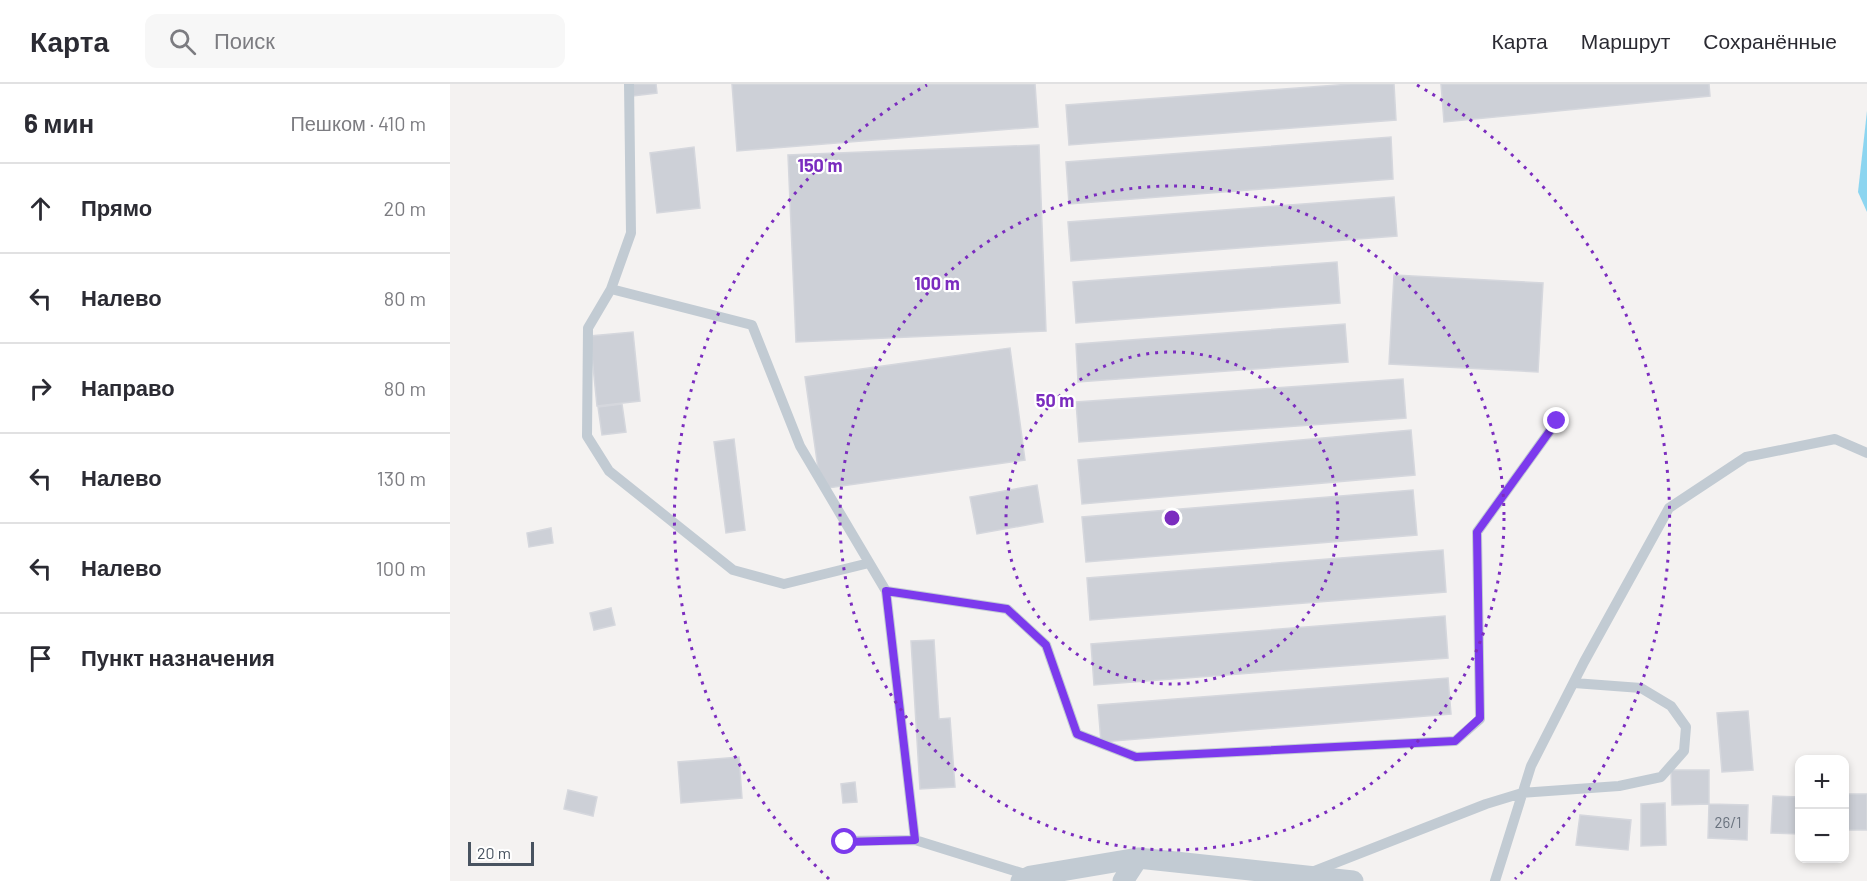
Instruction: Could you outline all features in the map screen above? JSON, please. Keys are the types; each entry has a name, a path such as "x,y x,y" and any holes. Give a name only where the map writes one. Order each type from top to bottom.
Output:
{"street":[{"path":"1123,881 1138,858"},
{"path":"1029,879 1138,858 1353,881"}],"lane":[{"path":"629,84 631,233 611,289 588,328 587,436 609,471 733,570 784,584 869,563"},
{"path":"611,289 752,325 800,446 886,591 915,840"},
{"path":"886,591 1007,609 1046,645 1077,734 1136,757 1455,741 1480,718 1477,532 1557,421"},
{"path":"1495,881 1531,766 1669,508 1746,456 1835,439 1867,453"},
{"path":"1300,877 1486,804 1522,793 1619,786 1661,777 1684,751 1686,727 1671,706 1641,688 1574,683"},
{"path":"845,842 915,840 1029,879"}],"water":[{"path":"1867,111 1867,212 1858,192"}],"building":[{"path":"632,84 656,84 657,93 633,96"},
{"path":"732,84 1035,84 1038,127 737,151"},
{"path":"1351,84 1394,84 1396,120 1069,145 1066,105"},
{"path":"1441,84 1709,84 1710,96 1444,122"},
{"path":"1391,137 1393,179 1069,204 1066,162"},
{"path":"1039,145 1046,331 796,342 788,155"},
{"path":"694,147 700,208 657,213 650,153"},
{"path":"1394,197 1397,236 1071,261 1068,222"},
{"path":"1337,262 1340,303 1076,323 1073,282"},
{"path":"1394,275 1543,283 1538,372 1389,364"},
{"path":"1345,324 1348,362 1078,382 1076,344"},
{"path":"633,332 640,401 597,406 590,336"},
{"path":"1010,348 1025,460 821,489 805,377"},
{"path":"1403,379 1406,418 1079,442 1076,402"},
{"path":"622,404 626,432 602,435 598,407"},
{"path":"1411,430 1415,475 1082,504 1078,460"},
{"path":"734,439 745,530 726,533 714,442"},
{"path":"1037,485 1043,522 977,534 970,497"},
{"path":"1413,490 1417,535 1086,562 1082,517"},
{"path":"551,528 553,543 529,547 527,533"},
{"path":"1443,550 1446,592 1090,620 1087,578"},
{"path":"611,608 615,625 594,630 590,613"},
{"path":"1445,616 1448,658 1094,685 1091,644"},
{"path":"934,640 939,719 950,718 955,787 920,789 911,641"},
{"path":"1448,678 1451,714 1101,742 1098,705"},
{"path":"1748,711 1753,770 1722,772 1717,713"},
{"path":"739,757 742,798 681,803 678,762"},
{"path":"1671,770 1709,770 1709,804 1672,805"},
{"path":"855,782 857,802 843,803 841,784"},
{"path":"568,790 597,797 593,816 564,809"},
{"path":"1849,794 1867,794 1867,830 1849,830"},
{"path":"1773,796 1795,797 1795,834 1771,833"},
{"path":"1665,803 1666,845 1641,846 1641,804"},
{"path":"1709,804 1748,805 1747,840 1708,838"},
{"path":"1580,815 1631,820 1628,850 1576,845"}],"route":[{"path":"845,842 915,840 886,591 1007,609 1046,645 1077,734 1136,757 1455,741 1480,718 1477,532 1557,421"}]}
